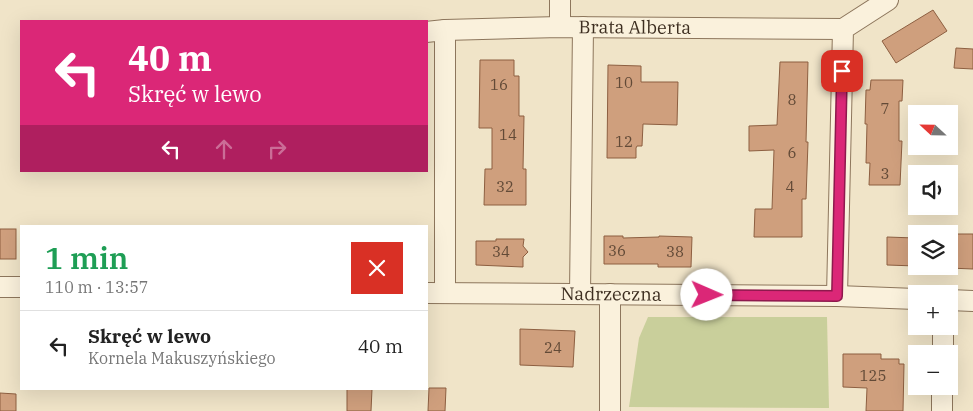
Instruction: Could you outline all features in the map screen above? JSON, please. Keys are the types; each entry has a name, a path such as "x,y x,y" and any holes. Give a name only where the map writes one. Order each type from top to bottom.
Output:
{"street":[{"path":"560,0 560,27"},
{"path":"837,296 843,29 888,0"},
{"name":"Brata Alberta","path":"436,31 560,27 843,29"},
{"path":"580,294 583,27"},
{"path":"435,293 436,31"},
{"path":"0,287 20,287"},
{"name":"Nadrzeczna","path":"435,293 837,296 908,299"},
{"path":"610,294 610,411"},
{"path":"958,300 973,301"},
{"path":"942,395 942,411"}],"green space":[{"path":"648,317 827,317 829,408 629,407 639,338"}],"building":[{"path":"933,10 947,31 896,63 882,41"},
{"path":"956,48 973,49 973,69 954,68"},
{"path":"480,60 514,60 514,76 519,76 519,116 524,116 523,169 526,169 526,205 484,205 485,169 492,169 492,128 479,128"},
{"path":"780,62 808,62 806,142 808,142 806,199 802,199 802,237 754,237 755,209 772,209 774,150 749,151 749,126 777,125"},
{"path":"608,65 641,66 641,82 678,82 677,125 643,124 642,146 637,146 636,148 636,158 607,158"},
{"path":"871,80 903,80 902,101 899,101 899,141 902,141 900,185 869,185 870,163 866,163 867,124 865,124 866,90 870,90"},
{"path":"0,229 16,229 16,259 0,259"},
{"path":"958,234 973,234 973,269 958,268"},
{"path":"604,236 623,236 623,238 692,237 691,267 658,267 658,264 604,264"},
{"path":"887,237 908,238 908,266 887,265"},
{"path":"496,239 524,239 523,246 528,252 523,257 523,267 476,265 476,241 496,241"},
{"path":"520,329 575,331 573,367 520,365"},
{"path":"843,354 881,354 881,359 899,359 899,364 904,364 903,411 866,411 867,388 843,387"},
{"path":"429,388 446,388 445,411 428,411"},
{"path":"347,390 372,390 371,411 347,411"},
{"path":"0,393 16,394 16,411 0,411"}],"route":[{"path":"707,295 837,296 842,71"}]}
